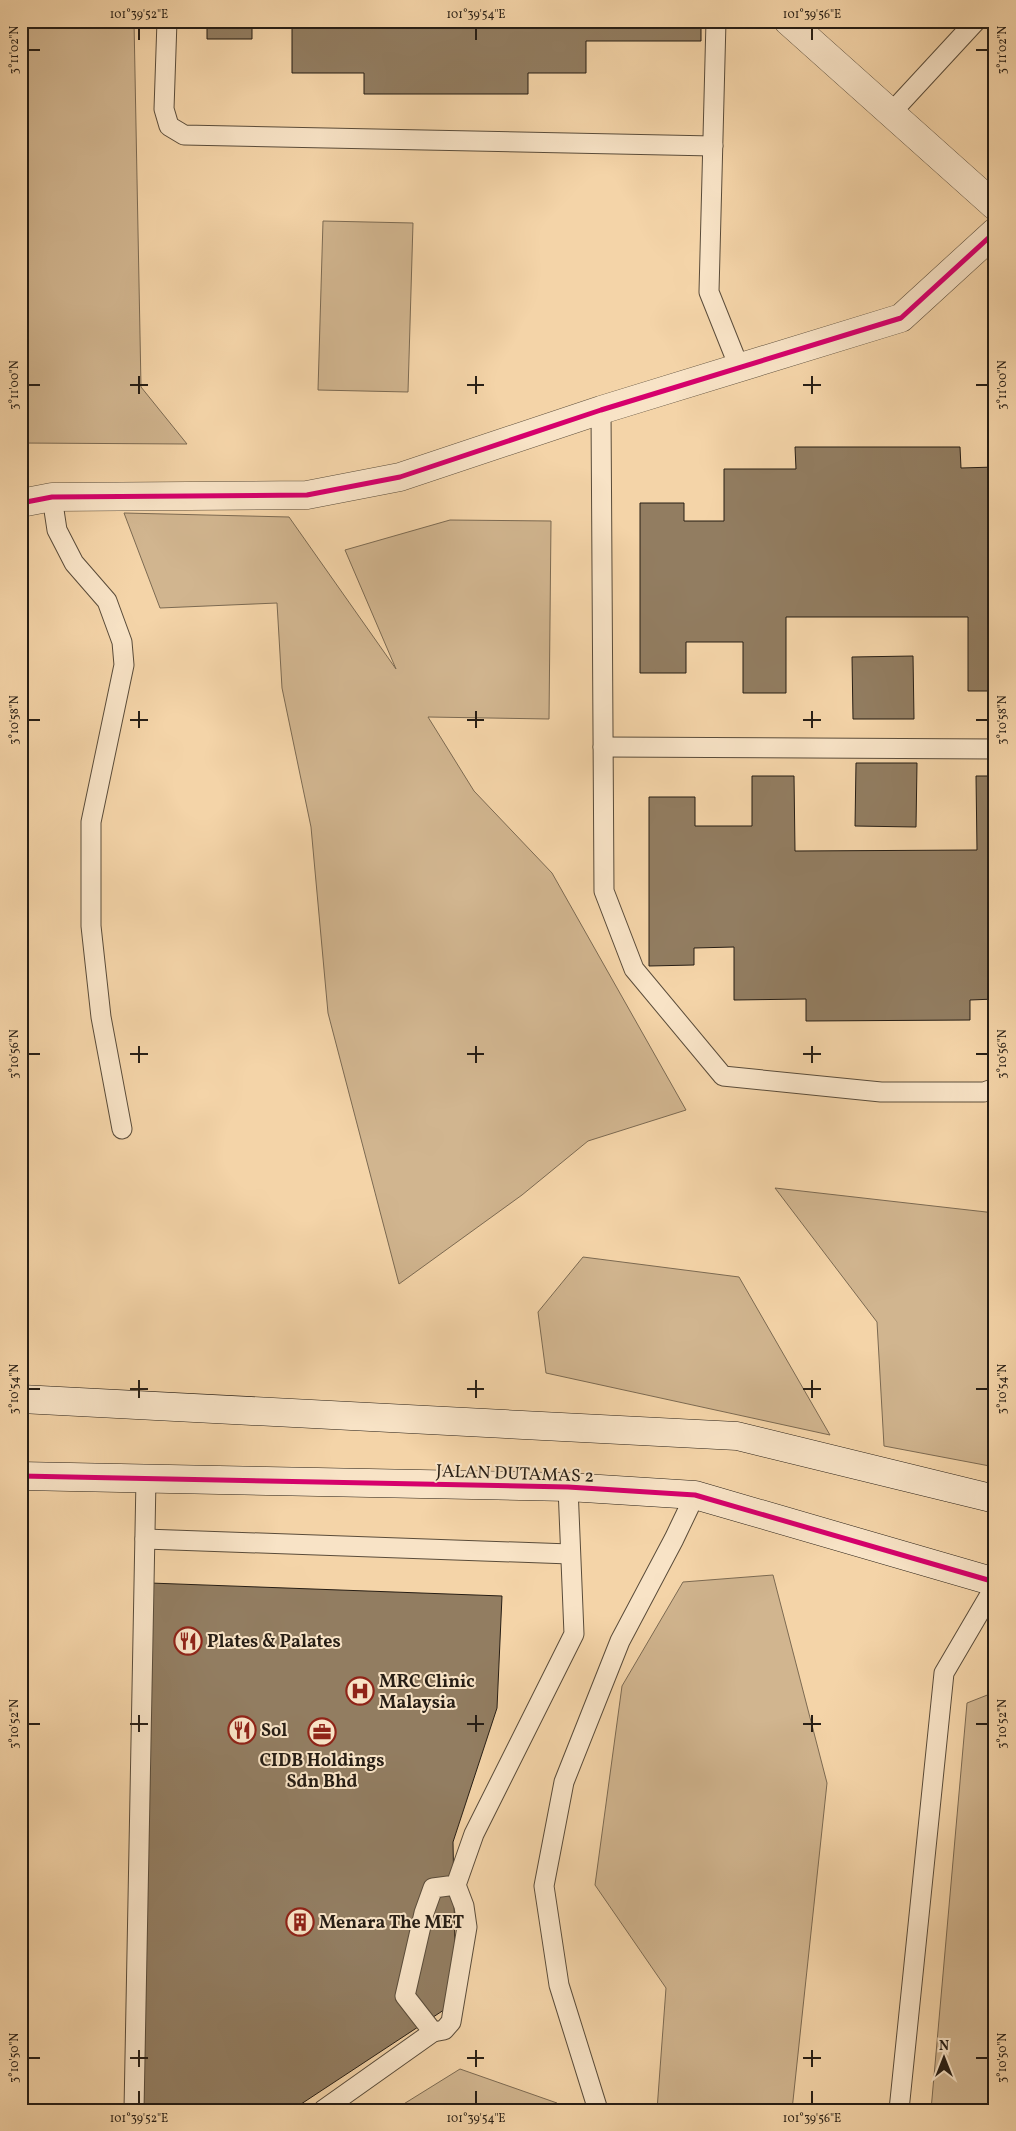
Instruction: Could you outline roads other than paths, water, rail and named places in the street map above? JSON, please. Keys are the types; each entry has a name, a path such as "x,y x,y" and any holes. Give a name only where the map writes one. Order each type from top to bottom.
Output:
{"street":[{"path":"788,21 995,206"},
{"path":"21,503 52,497 307,495 400,477 601,410 901,318 995,232"},
{"path":"23,1398 737,1436 995,1499"},
{"name":"JALAN DUTAMAS 2","path":"21,1476 568,1487 695,1495 995,1584"}],"lane":[{"path":"167,21 164,109 169,126 184,135 713,146"},
{"path":"716,21 709,292 739,367"},
{"path":"891,113 976,21"},
{"path":"601,410 604,891 634,970 723,1076 881,1092 984,1092 995,1088"},
{"path":"52,497 57,530 74,563 108,601 122,642 124,665 91,822 91,926 101,1017 122,1129"},
{"path":"603,747 995,749"},
{"path":"134,2110 146,1478"},
{"path":"323,2110 433,2032 444,2030 451,2022 466,1927 464,1906 456,1884 474,1834 574,1634 568,1487"},
{"path":"598,2110 558,1985 544,1886 564,1782 620,1641 695,1495"},
{"path":"145,1539 570,1554"},
{"path":"899,2110 944,1673 995,1584"},
{"path":"433,2032 405,1996 424,1914 433,1888 456,1884"}],"place":[{"name":"Plates & Palates","path":"188,1641"},
{"name":"MRC Clinic Malaysia","path":"360,1691"},
{"name":"Sol","path":"242,1730"},
{"name":"CIDB Holdings Sdn Bhd","path":"322,1732"},
{"name":"Menara The MET","path":"300,1922"}]}
